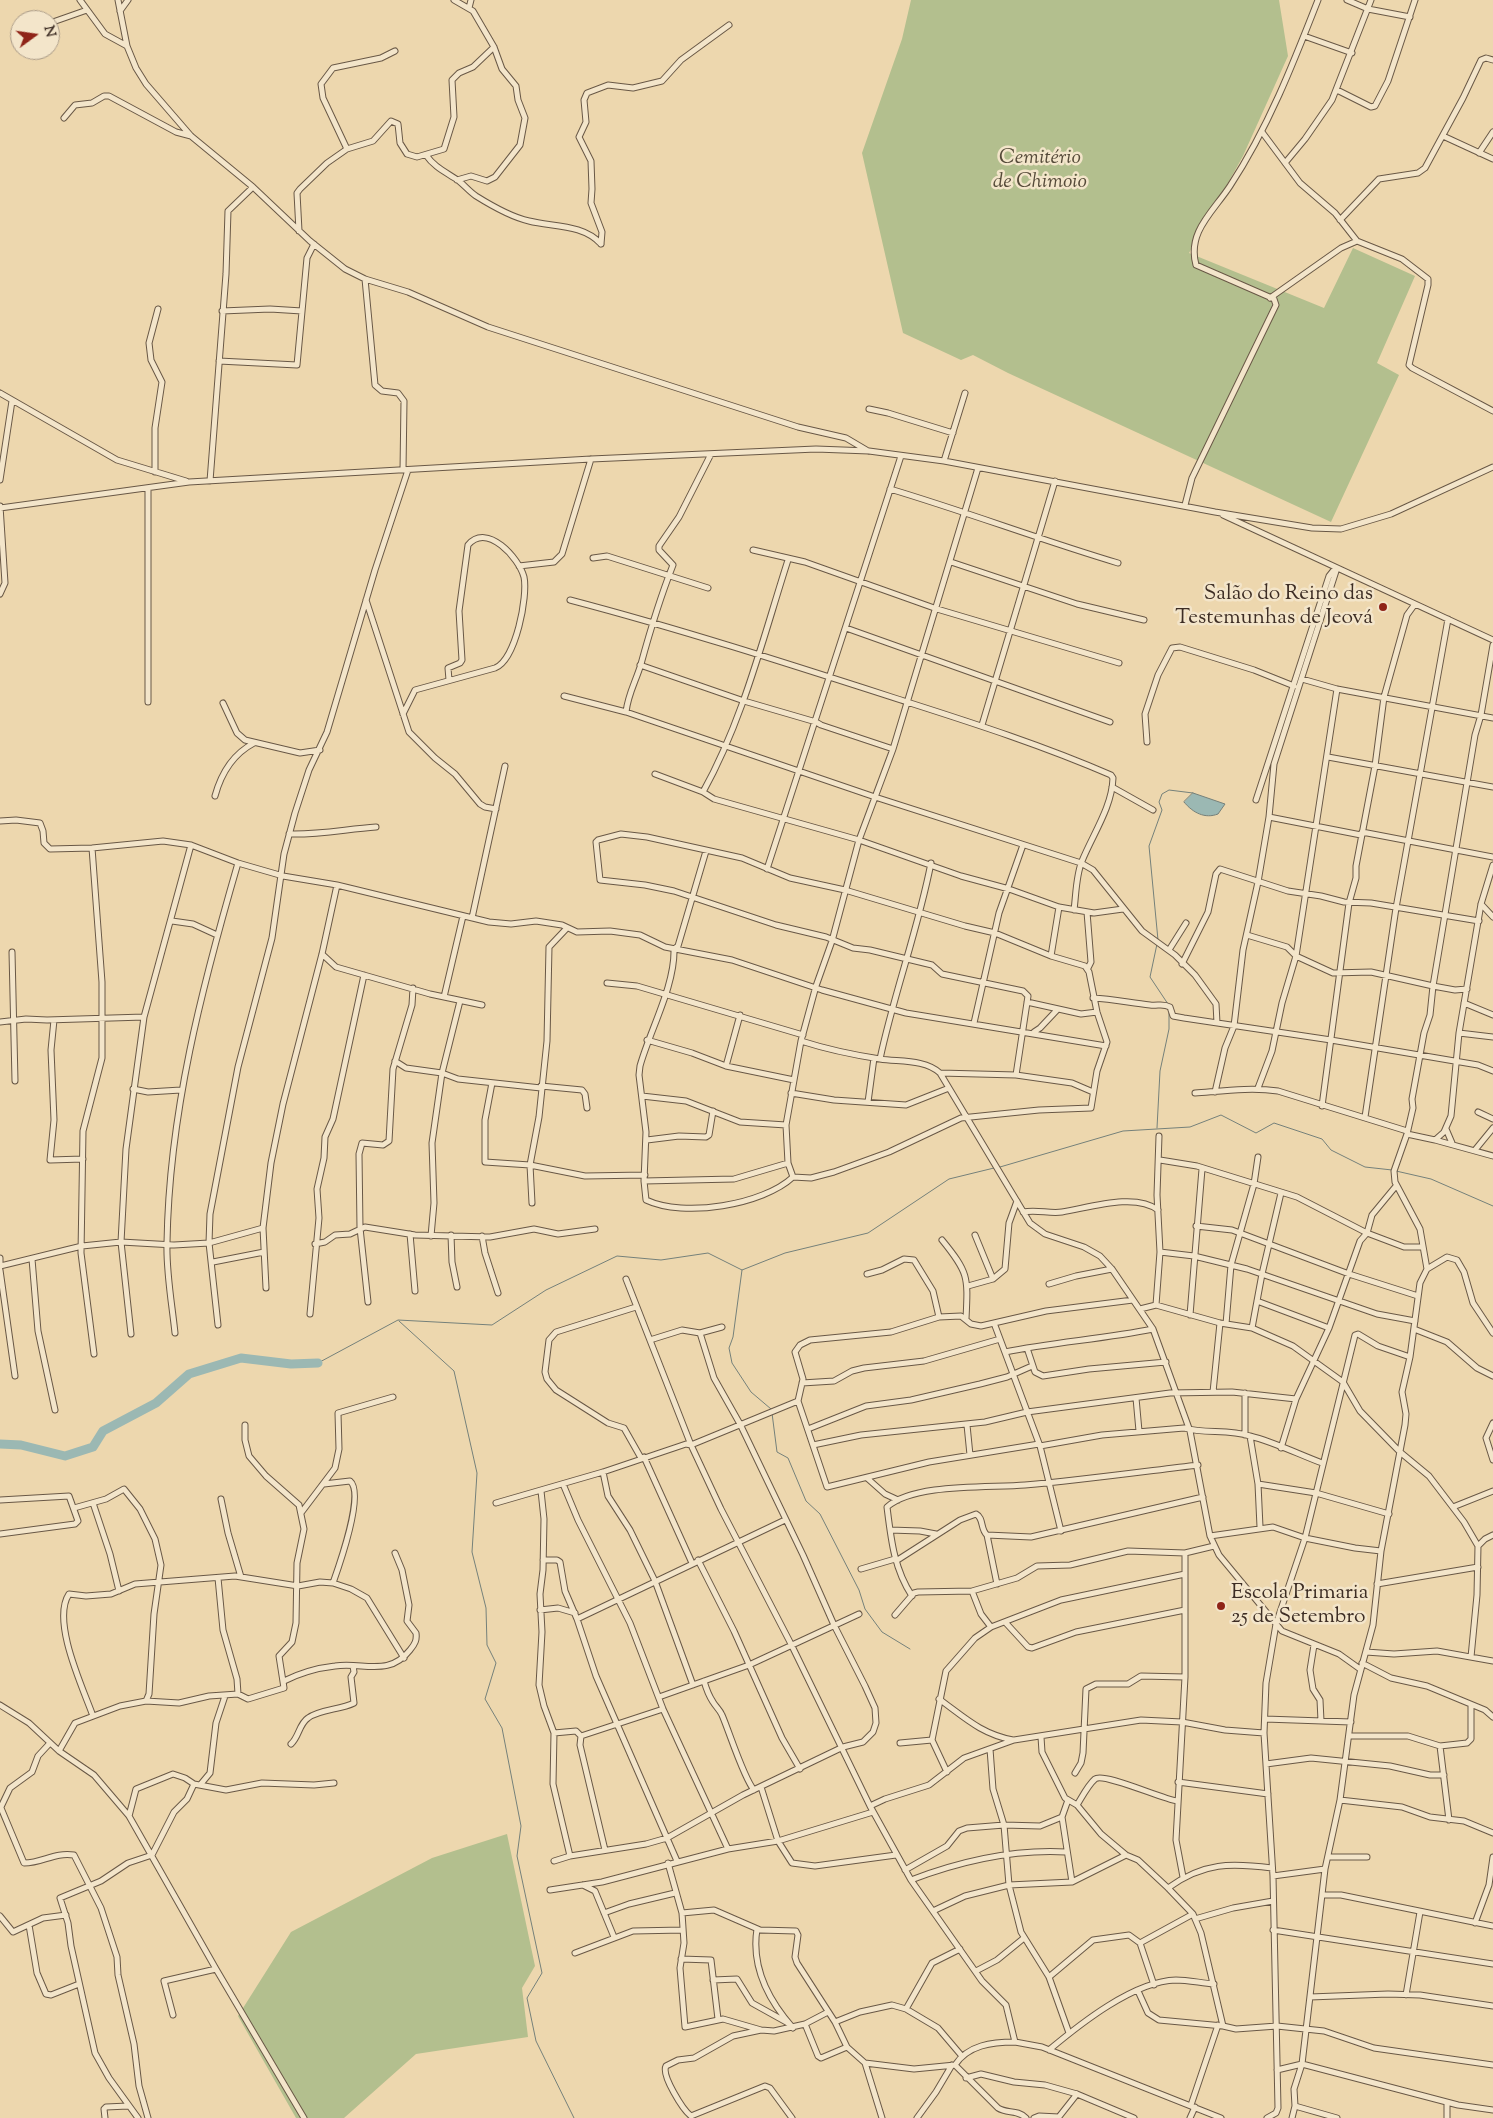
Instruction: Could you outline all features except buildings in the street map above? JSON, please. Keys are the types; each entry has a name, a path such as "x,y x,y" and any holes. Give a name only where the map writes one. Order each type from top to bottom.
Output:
{"street":[{"path":"80,0 105,34 127,46"},
{"path":"118,0 127,46 136,68 146,84 191,136 253,187 314,244 346,269 365,279 408,292 501,332 798,427 846,438 869,451"},
{"path":"120,11 128,0"},
{"path":"454,0 462,6 470,8"},
{"path":"457,180 471,176 487,181 491,180 521,142 525,118 518,100 516,86 502,69 494,48 470,8 471,0"},
{"path":"1185,505 1192,478 1276,305 1274,299 1196,265 1193,250 1197,232 1230,185 1262,132 1318,0"},
{"path":"1347,0 1368,9 1410,17"},
{"path":"1285,163 1305,139 1337,90 1371,0"},
{"path":"1337,90 1373,107 1388,81 1415,0"},
{"path":"60,19 87,10"},
{"path":"426,155 436,167 457,180 475,195 502,211 530,222 552,224 588,233 602,244 602,232 590,203 592,189 591,160 579,137 586,122 585,96 590,91 608,86 633,88 662,81 682,60 729,25"},
{"path":"1304,36 1352,53"},
{"path":"299,231 297,193 328,163 347,149 373,141 386,124 394,121 400,127 400,143 403,151 412,156 440,151 445,146 455,107 452,80 459,73 473,67 494,48"},
{"path":"347,149 323,98 322,84 333,68 381,58 395,50"},
{"path":"1340,220 1380,178 1422,171 1443,136 1481,60 1486,58 1493,60"},
{"path":"64,118 75,105 92,103 104,96 109,96 176,132 191,136"},
{"path":"1262,132 1300,183 1322,201 1357,240 1402,259 1428,279 1409,365 1493,411"},
{"path":"1479,153 1493,132"},
{"path":"1443,136 1493,159"},
{"path":"210,481 228,211 253,187"},
{"path":"1270,298 1341,248 1357,240"},
{"path":"219,361 297,365 307,258 314,244"},
{"path":"218,1326 213,1262 209,1243 210,1214 238,1067 272,938 283,876 284,854 310,770 320,750 346,673 366,600 406,470 404,401 402,395 382,390 375,385 365,279"},
{"path":"155,472 155,428 162,382 151,360 149,343 158,309"},
{"path":"222,312 270,309 302,311"},
{"path":"0,393 117,460 188,482"},
{"path":"944,461 965,393"},
{"path":"0,480 12,401"},
{"path":"869,409 953,433"},
{"path":"0,594 5,583 0,507 148,489 188,482 782,450 869,451 944,461 1215,512 1312,528 1347,528 1391,514 1493,467"},
{"path":"626,712 627,698 640,665 648,631 654,622 673,564 659,550 659,546 679,517 711,454"},
{"path":"767,869 785,819 901,456"},
{"path":"519,566 554,562 562,554 591,459"},
{"path":"793,1176 788,1163 786,1125 801,1041 816,986 832,941 859,840 893,749 906,702 937,609 978,468"},
{"path":"982,725 1039,540 1055,481"},
{"path":"148,489 148,702"},
{"path":"890,489 965,512 1039,540 1118,563"},
{"path":"1215,512 1337,570 1493,640"},
{"path":"403,714 415,690 495,668 504,662 519,628 524,579 519,566 503,546 492,539 478,538 468,544 459,611 462,660 460,663 448,668 450,680"},
{"path":"753,550 788,560 805,562 937,609 1119,663"},
{"path":"593,558 607,556 708,588"},
{"path":"703,792 744,701 757,653 788,560"},
{"path":"951,562 1077,604 1144,620"},
{"path":"1215,1092 1225,1048 1234,1026 1247,935 1269,817 1274,764 1337,570"},
{"path":"1256,800 1329,576 1331,572 1337,570"},
{"path":"366,600 412,736 455,774 480,804 485,808 496,809"},
{"path":"570,600 654,622 830,675 906,702 982,725 1111,775 1113,778 1112,788 1103,816 1081,863 1074,910"},
{"path":"1322,1106 1349,903 1356,878 1361,834 1375,766 1384,697 1408,615 1414,604"},
{"path":"1365,1117 1396,908 1422,775 1448,619"},
{"path":"846,628 1110,722"},
{"path":"1292,2118 1295,2106 1294,2089 1302,2064 1328,1856 1340,1800 1361,1666 1373,1625 1381,1551 1406,1414 1402,1392 1410,1357 1418,1296 1427,1269 1417,1223 1396,1186 1394,1170 1407,1132 1424,1033 1430,1015 1433,986 1469,784 1475,735 1481,715 1493,645"},
{"path":"1147,742 1145,714 1158,675 1172,648 1180,647 1246,667 1294,686"},
{"path":"640,665 893,749"},
{"path":"1302,679 1337,688 1493,718"},
{"path":"1258,1088 1277,1032 1282,1003 1296,956 1304,894 1328,758 1337,688"},
{"path":"564,696 626,712 875,797 1081,863 1093,870 1142,931 1169,950 1195,975 1214,1000 1217,1023"},
{"path":"223,703 237,733 254,744 300,753 320,750"},
{"path":"215,796 220,780 231,762 245,748 254,744"},
{"path":"1328,758 1493,787"},
{"path":"472,918 505,766"},
{"path":"655,774 703,792 714,799 859,840 961,876 1009,888 1059,908 1087,912 1123,909"},
{"path":"1112,788 1154,810"},
{"path":"1269,817 1493,857"},
{"path":"0,822 26,821 40,823 44,843 50,849 92,848 163,841 192,845 238,863 283,876 337,885 489,922 511,924 544,922 578,932 610,931 640,935 674,949 732,960 844,996 906,1013 1032,1032 1106,1046"},
{"path":"289,834 311,835 343,829 376,827"},
{"path":"1016,1075 1021,1031 1028,996 1023,991 942,974 932,965 870,950 853,948 826,937 776,925 653,886 600,880 596,842 621,834 647,837 742,858 790,878 845,890 994,933 1051,956 1088,968"},
{"path":"131,1334 121,1242 126,1149 133,1089 144,1017 192,845"},
{"path":"974,1023 998,913 1009,888 1023,845"},
{"path":"92,848 102,982 101,1065 84,1124 82,1246 80,1253 94,1354"},
{"path":"706,851 678,946 674,949 674,964 647,1040 639,1075 647,1140 644,1198 650,1202 669,1206 704,1208 770,1192 784,1185 793,1176"},
{"path":"174,1333 166,1244 181,1090 198,1009 238,863"},
{"path":"868,1102 877,1058 920,912 931,864"},
{"path":"1435,1140 1446,1128 1454,1099 1459,1033 1464,1003 1481,904 1493,866"},
{"path":"1182,964 1208,912 1218,871 1226,869 1258,882 1304,894 1349,903 1370,903 1445,917 1479,921"},
{"path":"266,1288 263,1228 266,1187 282,1104 322,954 337,885"},
{"path":"1481,904 1493,917"},
{"path":"1051,956 1059,908"},
{"path":"793,1176 811,1178 827,1174 889,1152 956,1119 1039,1110 1091,1108 1097,1071 1107,1040 1093,998 1088,968 1091,962 1087,912"},
{"path":"444,997 463,916"},
{"path":"172,922 193,924 217,935"},
{"path":"1169,950 1186,923"},
{"path":"532,1203 530,1165 539,1116 547,1041 549,947 567,928"},
{"path":"1247,935 1288,947 1296,956 1321,969 1334,973 1371,972 1385,977 1455,990 1467,989"},
{"path":"12,952 15,1080"},
{"path":"322,954 336,967 444,997 482,1005"},
{"path":"310,1314 315,1244 319,1218 317,1189 324,1158 325,1137 334,1119 364,975"},
{"path":"607,984 629,984 696,1006 740,1015 803,1035"},
{"path":"368,1302 360,1228 360,1146 365,1142 383,1145 389,1141 395,1061 412,1005 413,988"},
{"path":"1093,998 1115,999 1152,1005 1164,1004 1170,1007 1173,1016 1376,1047 1457,1061 1493,1071"},
{"path":"431,1236 434,1203 431,1155 442,1073 460,1001"},
{"path":"1027,1002 1081,1014 1097,1012"},
{"path":"1464,1003 1493,1015"},
{"path":"1032,1032 1040,1028 1057,1010"},
{"path":"726,1066 740,1015"},
{"path":"0,1022 26,1019 144,1017"},
{"path":"54,1020 51,1050 54,1120 50,1160 83,1160"},
{"path":"1459,1033 1493,1037"},
{"path":"647,1040 692,1053 726,1066 794,1080"},
{"path":"801,1041 877,1058 919,1063 929,1066 940,1073 1023,1212 1037,1229 1093,1252 1112,1270 1153,1329 1166,1362 1190,1431 1210,1536 1214,1546 1222,1560 1276,1624 1288,1635 1339,1654 1361,1666 1396,1679 1427,1686 1471,1706 1485,1710 1493,1717"},
{"path":"395,1061 406,1068 442,1073 448,1077 492,1083 582,1090 585,1094 587,1108"},
{"path":"940,1073 1016,1075 1072,1083 1093,1092"},
{"path":"492,1083 486,1113 483,1159 489,1163 530,1165 584,1176 734,1179 788,1163"},
{"path":"791,1093 834,1100 906,1105 949,1088"},
{"path":"1195,1093 1242,1092 1258,1088 1278,1091 1322,1106 1365,1117 1392,1128 1452,1143 1493,1156"},
{"path":"133,1089 148,1092 181,1090"},
{"path":"642,1096 686,1101 740,1122 786,1125"},
{"path":"647,1140 679,1136 706,1137 709,1135 713,1111"},
{"path":"1478,1112 1493,1119"},
{"path":"1446,1128 1452,1143"},
{"path":"1475,1150 1493,1128"},
{"path":"1156,1305 1160,1252 1158,1210 1159,1136"},
{"path":"1213,1392 1231,1265 1254,1184 1258,1156"},
{"path":"1160,1160 1192,1165 1303,1200 1346,1224 1367,1233 1404,1246 1423,1247"},
{"path":"1190,1315 1202,1169"},
{"path":"1281,1448 1296,1399 1329,1328 1360,1241 1367,1233 1372,1215 1396,1186"},
{"path":"1252,1328 1262,1274 1271,1243 1281,1194"},
{"path":"968,1286 993,1279 1005,1269 1009,1223 1017,1202"},
{"path":"1023,1212 1035,1210 1055,1213 1126,1202 1149,1204 1158,1210"},
{"path":"315,1244 325,1242 335,1235 350,1234 360,1228 372,1226 410,1234 431,1236 490,1237 534,1229 558,1234 595,1229"},
{"path":"1196,1226 1226,1228 1271,1243 1349,1274 1418,1296"},
{"path":"0,1267 82,1246 121,1242 174,1245 209,1243 263,1228"},
{"path":"410,1234 415,1291"},
{"path":"451,1235 452,1262 457,1287"},
{"path":"975,1235 993,1279"},
{"path":"482,1236 484,1253 498,1293"},
{"path":"942,1240 964,1269 968,1286 966,1319"},
{"path":"213,1262 264,1252"},
{"path":"1160,1252 1194,1256 1231,1265 1377,1314 1415,1321"},
{"path":"1427,1269 1447,1257 1457,1260 1461,1264 1474,1303 1493,1333"},
{"path":"0,1258 15,1376"},
{"path":"32,1259 38,1331 55,1410"},
{"path":"866,1274 882,1270 904,1259 914,1260 933,1292 939,1317"},
{"path":"1049,1284 1076,1276 1112,1270"},
{"path":"626,1279 691,1444 721,1509 791,1644 871,1809 911,1880 976,1971 1006,2004 1015,2042"},
{"path":"1133,1300 1046,1312 976,1326 961,1316 939,1317 900,1331 804,1342 795,1352 802,1382 798,1401 828,1487 970,1455 1167,1428 1184,1428 1190,1431 1221,1431 1248,1435 1322,1463"},
{"path":"1257,1301 1329,1328"},
{"path":"1140,1309 1156,1305 1223,1323 1252,1328 1284,1340 1343,1382 1360,1411 1400,1452 1423,1470 1453,1508 1478,1546 1471,1657"},
{"path":"636,1307 556,1332 549,1340 545,1372 547,1379 556,1390 608,1422 624,1428 642,1457 692,1563"},
{"path":"994,1323 1039,1445 1061,1531"},
{"path":"650,1340 682,1330 700,1333 722,1327"},
{"path":"1005,1352 1111,1338 1153,1329"},
{"path":"1414,1329 1447,1342 1477,1368 1493,1376"},
{"path":"554,1861 570,1856 667,1838 754,1790 842,1747 868,1738 873,1732 876,1714 865,1686 834,1625 740,1424 714,1378 700,1333"},
{"path":"1267,2118 1278,2111 1273,1876 1264,1733 1266,1683 1276,1624 1305,1538 1322,1463 1356,1334 1378,1346 1410,1357"},
{"path":"802,1382 834,1381 852,1371 924,1361 1000,1339"},
{"path":"1026,1348 1035,1372 1043,1376 1089,1369 1166,1362"},
{"path":"808,1429 866,1406 911,1400 1012,1374 1032,1366"},
{"path":"813,1445 861,1435 967,1425 1028,1412 1177,1393 1245,1393 1296,1399"},
{"path":"1245,1393 1248,1435 1258,1484 1260,1527"},
{"path":"301,1513 335,1468 339,1449 338,1413 357,1409 392,1397"},
{"path":"1136,1398 1139,1431"},
{"path":"496,1503 603,1472 642,1457 691,1444 798,1401"},
{"path":"1493,1423 1486,1438 1493,1460"},
{"path":"218,1578 222,1630 237,1679 238,1694 244,1699 255,1698 281,1690 284,1688 284,1681 279,1656 293,1638 298,1586 298,1554 304,1529 301,1513 293,1498 270,1480 249,1456 245,1440 245,1425"},
{"path":"967,1425 970,1455"},
{"path":"912,1596 899,1574 890,1530 888,1507 899,1500 936,1490 1024,1485 1198,1465"},
{"path":"603,1472 608,1496 630,1530 655,1581 693,1685"},
{"path":"867,1478 885,1494 899,1500"},
{"path":"324,1484 350,1481 354,1486 354,1516 333,1584"},
{"path":"563,1484 578,1520 630,1623 663,1709 728,1849"},
{"path":"1258,1484 1316,1493 1389,1514"},
{"path":"74,1508 106,1499 124,1489 130,1494 140,1509 158,1546 161,1571 158,1581 149,1694 146,1701"},
{"path":"541,1491 544,1519 539,1685 554,1733 553,1784 570,1856"},
{"path":"1453,1508 1493,1491"},
{"path":"0,1500 66,1495 71,1498 78,1520 75,1524 0,1534"},
{"path":"988,1535 1023,1538 1061,1531 1115,1516 1203,1497"},
{"path":"221,1499 228,1533 242,1576"},
{"path":"93,1503 110,1554 119,1591"},
{"path":"860,1569 896,1560 936,1534 976,1514 988,1535 997,1584"},
{"path":"577,1619 594,1613 618,1598 785,1520"},
{"path":"1210,1536 1260,1527 1281,1529 1305,1538 1381,1551"},
{"path":"890,1530 920,1531 936,1534"},
{"path":"1478,1546 1485,1539 1493,1535"},
{"path":"895,1616 912,1596 918,1592 972,1591 1017,1578 1042,1565 1070,1565 1128,1552 1185,1553 1214,1546"},
{"path":"284,1681 312,1670 337,1665 380,1667 399,1662 404,1658 415,1644 416,1632 407,1621 409,1605 402,1570 395,1553"},
{"path":"1183,1877 1177,1850 1177,1801 1185,1677 1185,1553"},
{"path":"543,1560 559,1560 565,1591 575,1613 596,1676 677,1861"},
{"path":"698,1560 782,1738 800,1769"},
{"path":"1377,1584 1478,1567"},
{"path":"948,1772 932,1740 936,1728 939,1699 949,1666 975,1638 991,1627 1061,1600 1185,1574"},
{"path":"92,1716 65,1635 64,1605 69,1594 86,1596 111,1594 135,1584 242,1576 298,1586 320,1582 333,1584 351,1589 367,1598 404,1658"},
{"path":"972,1591 981,1614 991,1627"},
{"path":"540,1610 558,1608 575,1613"},
{"path":"1005,1622 1028,1647 1032,1648 1076,1632 1185,1610"},
{"path":"659,1697 748,1665 860,1614"},
{"path":"1314,1645 1310,1670 1313,1689 1320,1700 1321,1721"},
{"path":"1366,1652 1394,1654 1437,1651 1493,1661"},
{"path":"290,1744 298,1736 302,1724 310,1716 354,1703 351,1678 354,1672 353,1666"},
{"path":"1075,1773 1081,1763 1086,1728 1084,1694 1086,1689 1090,1686 1128,1684 1141,1676 1185,1677"},
{"path":"704,1681 710,1698 721,1713 726,1729 733,1739 754,1790"},
{"path":"59,1750 71,1727 92,1716 120,1706 146,1701 174,1703 209,1696 238,1694"},
{"path":"200,1785 210,1774 216,1722 225,1696"},
{"path":"939,1699 964,1720 985,1732 1014,1740"},
{"path":"0,1705 29,1723 50,1743 94,1775 129,1816 216,1970 304,2118"},
{"path":"1349,1736 1408,1736 1440,1746 1470,1742 1471,1706"},
{"path":"581,1736 617,1726 663,1709"},
{"path":"550,1890 613,1879 668,1863 728,1849 778,1841 871,1809 885,1799 929,1785 964,1758 1014,1740 1141,1720 1182,1722 1229,1731 1264,1733"},
{"path":"1265,1720 1351,1722"},
{"path":"554,1733 576,1731 581,1736"},
{"path":"581,1736 580,1745 591,1801 605,1850"},
{"path":"1041,1737 1042,1752 1068,1800 1077,1805 1100,1834 1126,1855 1138,1860 1168,1888 1194,1916 1201,1933 1214,1984 1220,2026 1190,2118"},
{"path":"900,1743 932,1740"},
{"path":"50,1743 38,1756 32,1772 10,1788 1,1808 24,1862 39,1861 58,1854 74,1855 88,1886 101,1908 117,1957 118,1975 134,2044 139,2086 148,2118"},
{"path":"1440,1746 1449,1820"},
{"path":"990,1748 994,1789 1004,1825 1009,1886 1024,1938 1048,1977 1069,2034"},
{"path":"1266,1764 1304,1758 1390,1766 1430,1775 1444,1775"},
{"path":"129,1816 134,1792 140,1787 174,1774 194,1784 231,1790 262,1782 314,1785 334,1783"},
{"path":"1077,1805 1094,1780 1100,1778 1119,1782 1165,1799 1177,1801"},
{"path":"1178,1782 1268,1794"},
{"path":"138,2118 128,2106 96,2053 61,1897 101,1881 128,1863 152,1856 174,1812 187,1799 194,1784"},
{"path":"761,1787 778,1841 788,1861 806,1865 847,1862 896,1855"},
{"path":"1068,1800 1062,1817 1072,1882"},
{"path":"1340,1800 1391,1805 1430,1818 1470,1823 1493,1832"},
{"path":"905,1870 947,1846 959,1832 967,1828 1004,1825 1043,1826 1062,1817"},
{"path":"911,1880 950,1864 1007,1854 1066,1852"},
{"path":"933,1911 965,1896 1009,1886 1072,1882 1126,1855"},
{"path":"1328,1856 1367,1857"},
{"path":"1475,1923 1491,1879 1493,1857"},
{"path":"668,1863 682,1913 684,1944 681,1959 684,2025 689,2027 718,2019 735,2021 761,2030"},
{"path":"1168,1888 1183,1877 1205,1868 1230,1864 1272,1868"},
{"path":"1273,1876 1326,1869"},
{"path":"583,1884 595,1891 614,1937"},
{"path":"604,1914 629,1904 675,1892"},
{"path":"1324,1895 1341,1895 1493,1926"},
{"path":"1140,1943 1194,1916 1273,1901"},
{"path":"682,1913 714,1910 757,1929 796,1931 798,1935 795,1960 835,2022 847,2047 865,2063 882,2118"},
{"path":"1406,1995 1420,1912"},
{"path":"0,1916 11,1932 43,1918 66,1916"},
{"path":"28,1925 38,1973 46,1994 51,1995 79,1984"},
{"path":"757,1929 755,1946 760,1977 770,1997 793,2028"},
{"path":"575,1953 637,1930 683,1930"},
{"path":"1273,1930 1493,1964"},
{"path":"1048,1977 1093,1940 1129,1935 1140,1943 1154,1985"},
{"path":"976,1971 997,1960 1024,1938"},
{"path":"906,2009 932,1963 960,1949"},
{"path":"681,1959 711,1960 718,2019"},
{"path":"173,2015 164,1981 216,1970"},
{"path":"713,1980 737,1979 752,2002 788,2023"},
{"path":"1049,2050 1107,2006 1138,1991 1176,1980 1214,1984"},
{"path":"1138,1991 1148,2013 1159,2020 1236,2028 1277,2026 1330,2032 1374,2048 1493,2065"},
{"path":"1310,1997 1431,1996 1493,2006"},
{"path":"835,2022 887,2005 906,2009 938,2028 961,2055"},
{"path":"792,2118 770,2088 765,2086 691,2116 679,2102 664,2072 666,2066 678,2060 694,2058 728,2038 761,2030 793,2028 828,2012"},
{"path":"805,2024 818,2056 821,2058 847,2047"},
{"path":"917,2118 961,2055 988,2044 1015,2042 1049,2050 1221,2118"},
{"path":"865,2063 914,2069 954,2065"},
{"path":"1277,2070 1302,2064 1447,2103 1493,2110"},
{"path":"954,2065 1001,2110 1018,2112 1026,2118"},
{"path":"966,2078 981,2074 1014,2082 1045,2085 1077,2094 1134,2118"},
{"path":"1034,2118 1039,2116 1059,2118 1077,2094"},
{"path":"1447,2103 1447,2118"},
{"path":"105,2118 104,2109 106,2107 128,2106"},
{"path":"1295,2106 1337,2118"}],"green space":[{"name":"Cemitério de Chimoio","path":"911,0 1279,0 1288,56 1243,156 1189,253 1324,308 1353,248 1415,276 1377,363 1399,375 1331,522 1008,373 973,355 961,360 903,333 862,153 902,39"},
{"path":"507,1834 535,1966 522,1988 528,2037 416,2054 344,2118 296,2118 238,2016 291,1932 432,1858"}],"water":[{"path":"1193,793 1225,804 1218,814 1208,816 1200,814 1184,802"}],"waterway":[{"path":"1158,940 1149,846 1162,810 1159,802 1162,794 1169,790 1193,793"},
{"path":"1157,944 1150,977 1168,1004"},
{"path":"1157,1128 1160,1071 1169,1029 1169,1013"},
{"path":"1000,1167 1123,1131 1190,1127 1221,1115 1256,1133 1274,1123 1322,1139 1331,1150 1365,1167 1392,1170"},
{"path":"318,1363 398,1320 492,1325 546,1290 617,1256 661,1260 708,1253 742,1270 785,1253 868,1233 949,1179 994,1168"},
{"path":"1396,1171 1431,1179 1493,1206"},
{"path":"742,1270 733,1337 729,1348 732,1363 751,1392 771,1409"},
{"path":"399,1321 454,1371 477,1473 472,1552 486,1608 487,1645 496,1663 485,1699 502,1728 521,1826 517,1856 542,1973 527,1998 536,2041 574,2118"},
{"path":"0,1444 21,1445 65,1456 93,1447 103,1431 156,1403 189,1374 241,1358 291,1364 318,1363"},
{"path":"772,1413 777,1452 788,1458 806,1501 820,1514 859,1590 865,1609 882,1632 910,1649"}],"place":[{"name":"Salão do Reino das Testemunhas de Jeová","path":"1383,607"},
{"name":"Escola Primaria 25 de Setembro","path":"1221,1606"}]}
